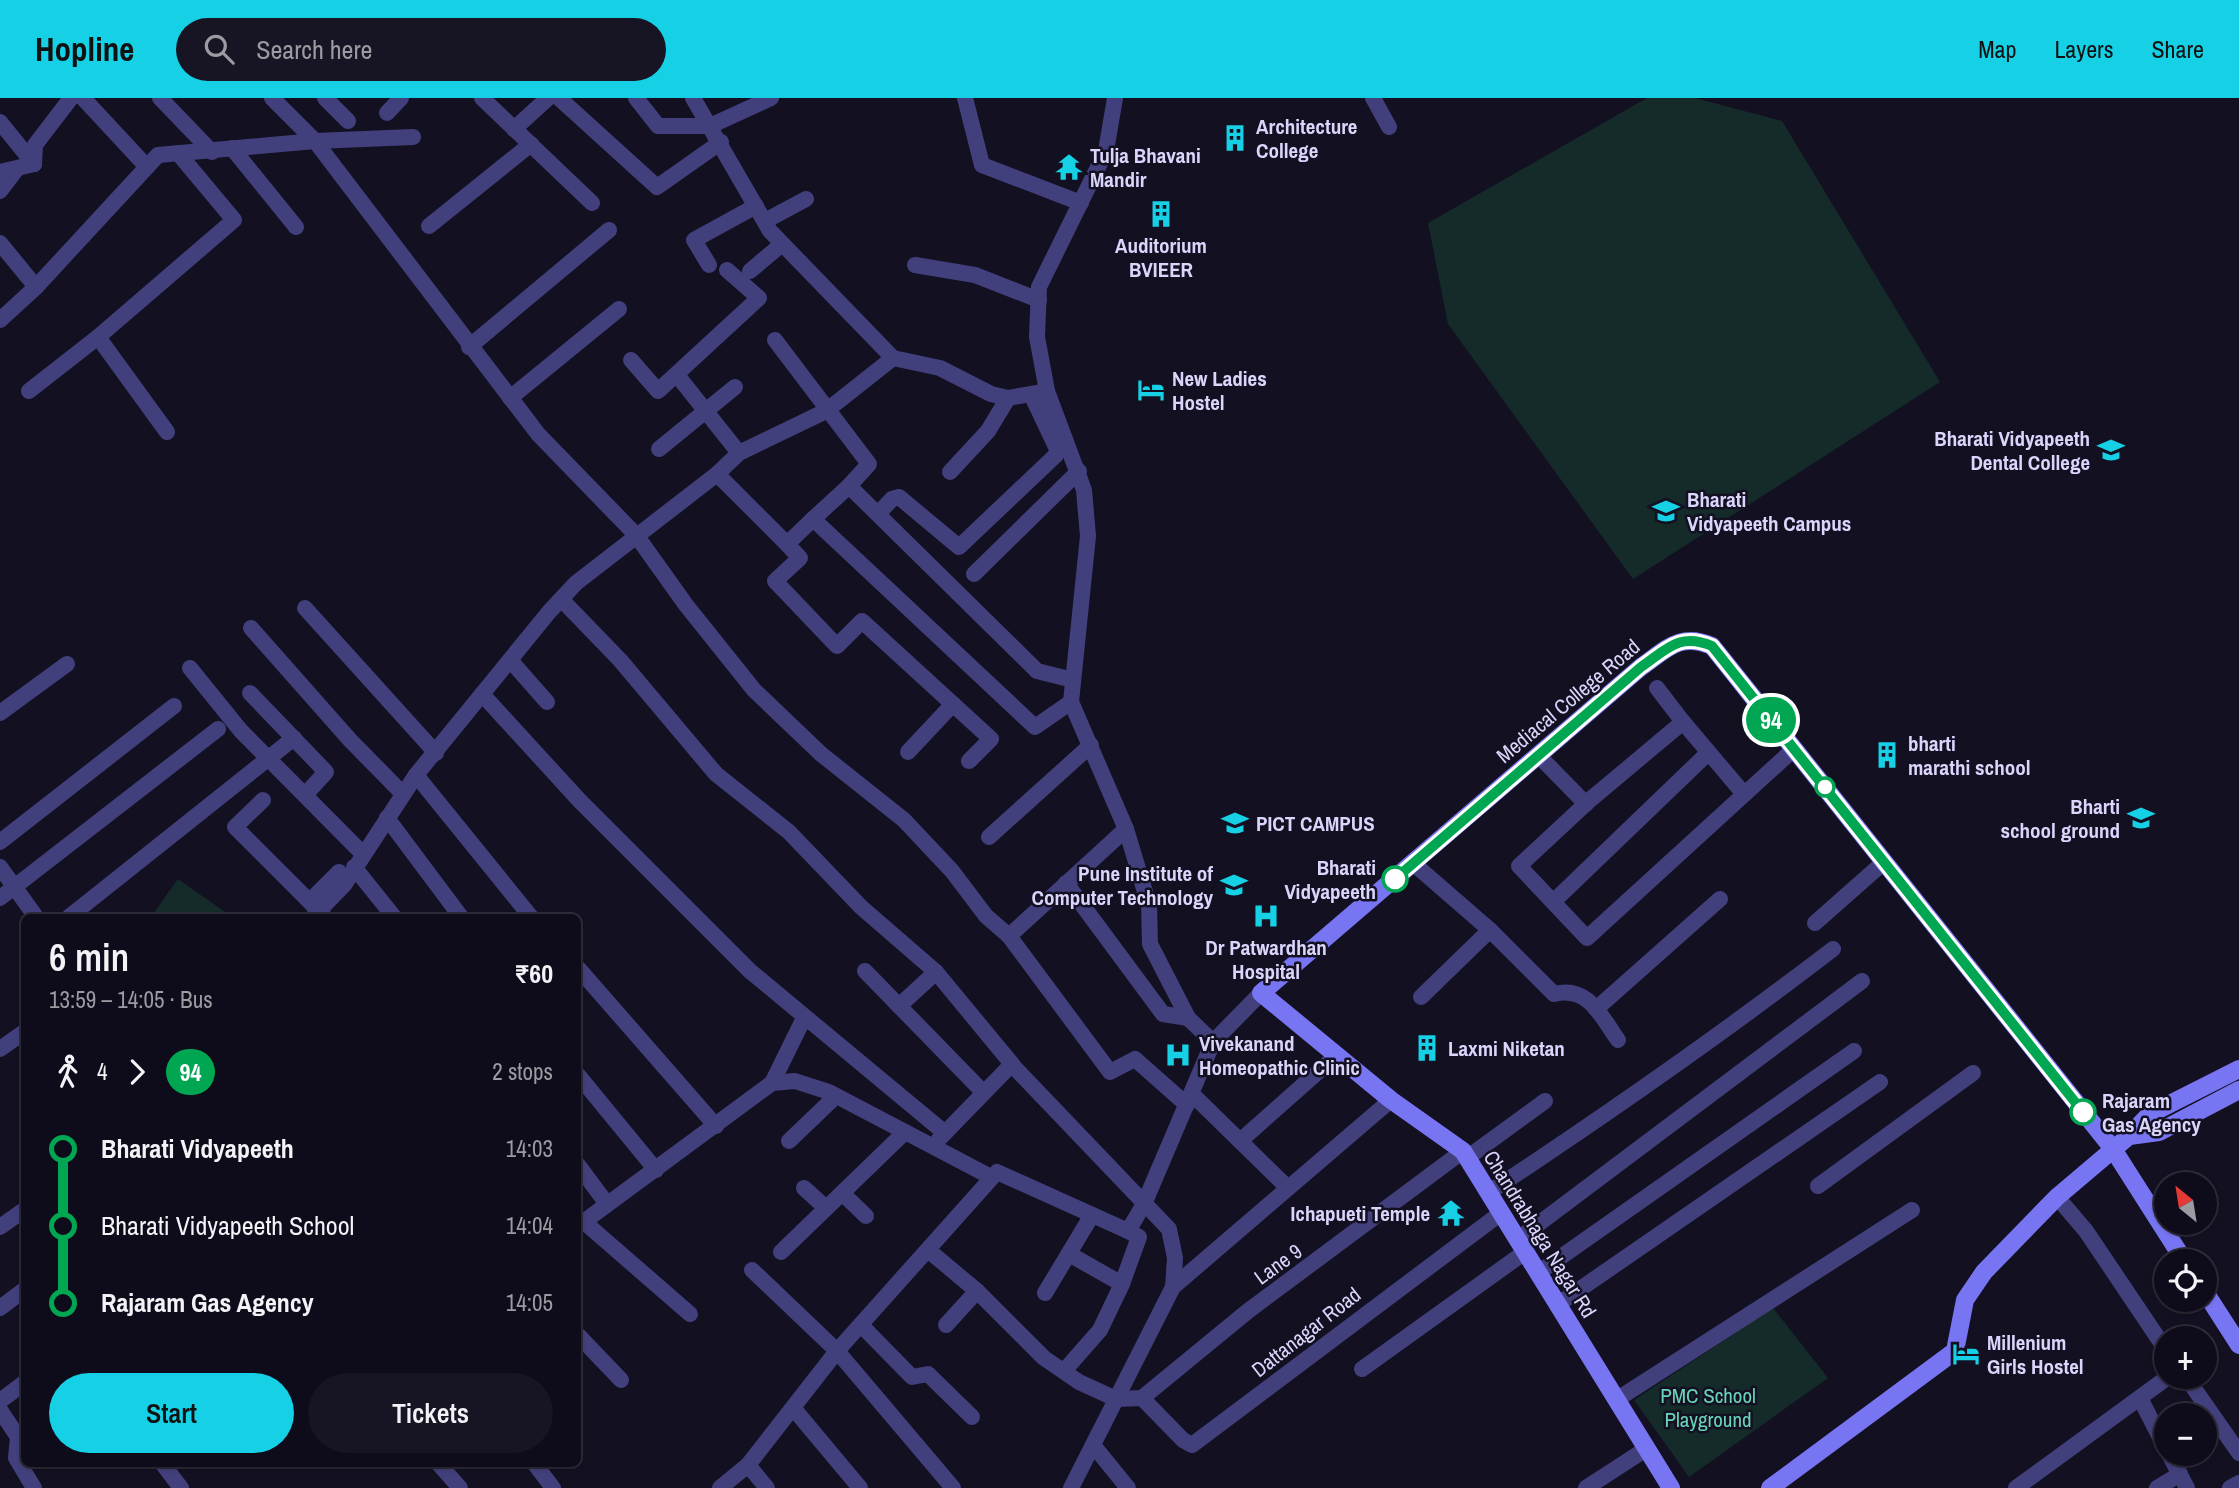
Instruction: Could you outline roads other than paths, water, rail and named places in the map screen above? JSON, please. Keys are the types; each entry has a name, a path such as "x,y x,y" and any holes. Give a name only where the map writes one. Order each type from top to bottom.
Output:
{"street":[{"path":"160,98 212,152"},
{"path":"272,98 315,141 469,347 538,434 608,503 636,536 686,605 754,690 821,754 904,820 952,871 986,916 1009,936 1110,1072 1135,1059 1240,1141 1288,1188"},
{"path":"325,98 348,121"},
{"path":"387,113 401,98"},
{"path":"482,98 592,203"},
{"path":"514,130 548,98"},
{"path":"559,98 657,187 721,142"},
{"path":"636,98 658,126 710,126 771,98"},
{"path":"693,98 765,221 782,244 892,358 940,368 991,394 1008,398 1039,392"},
{"path":"965,98 982,165 1080,203"},
{"path":"877,514 892,499 899,497 955,547 959,547 1056,455 1057,449 1039,392 1039,287 1106,151 1115,98"},
{"path":"1373,98 1390,127"},
{"path":"34,164 35,145 72,99 147,167"},
{"path":"0,122 34,164"},
{"path":"0,320 36,287 158,155 315,141 413,137"},
{"path":"429,226 531,144"},
{"path":"232,148 296,227"},
{"path":"29,391 98,337 234,220 178,153"},
{"path":"0,191 8,171 34,164"},
{"path":"765,221 806,199"},
{"path":"709,265 694,240 757,206"},
{"path":"469,347 609,230"},
{"path":"0,243 36,287"},
{"path":"750,271 782,244"},
{"path":"915,265 975,275 1039,300"},
{"path":"631,359 658,391 677,375 759,298 727,270"},
{"path":"510,398 619,309"},
{"path":"98,337 167,432"},
{"path":"775,340 826,411 869,464 788,544"},
{"path":"263,800 235,827 317,911 344,885 352,864 416,775 561,599 636,536 717,474 739,453 826,411 892,358"},
{"path":"677,375 739,453"},
{"path":"659,449 735,387"},
{"path":"1039,392 1079,471 1084,489 1088,536 1071,702 1126,830 1149,905 1150,944 1188,1018 1213,1042"},
{"path":"950,472 988,432 1008,398"},
{"path":"974,574 1079,471"},
{"path":"717,474 800,558 775,581 837,646 862,621 991,739 969,761"},
{"path":"849,485 1037,671 1073,680"},
{"path":"813,519 1035,727 1071,702"},
{"path":"561,599 620,660 716,775 789,832 861,907 936,972 1012,1064 1168,1229 1174,1243 1173,1287"},
{"path":"306,608 436,753"},
{"path":"251,628 350,740 404,794"},
{"name":"Mediacal College Road","path":"1261,993 1641,667 1676,643 1695,639 1712,646 2113,1149 2177,1249"},
{"path":"510,660 547,702"},
{"path":"0,713 67,664"},
{"path":"190,667 241,731 304,795 352,864 392,914"},
{"path":"1657,688 1707,753 1744,794"},
{"path":"250,693 326,772 304,795"},
{"path":"482,694 579,800 706,929 804,1018 945,1133"},
{"path":"908,752 953,704"},
{"path":"0,842 174,706"},
{"path":"1683,722 1589,801 1518,866 1587,938 1794,749"},
{"path":"0,898 218,729"},
{"path":"73,914 294,738"},
{"path":"989,837 1091,745"},
{"path":"1542,752 1589,801"},
{"path":"1553,902 1707,753"},
{"path":"416,775 529,914"},
{"path":"387,818 459,914"},
{"path":"1009,936 1126,830"},
{"path":"1815,923 1884,862"},
{"path":"1414,864 1490,930 1554,994 1582,994 1619,1040"},
{"path":"0,867 34,914"},
{"path":"1066,883 1163,1014 1188,1018"},
{"path":"1596,1009 1720,899"},
{"path":"1421,997 1490,930"},
{"path":"1488,1193 1653,1082 1833,949"},
{"path":"581,971 716,1126"},
{"path":"865,971 982,1091"},
{"path":"899,1006 936,972"},
{"path":"1362,1369 1862,981"},
{"path":"1128,1231 1144,1204 1213,1042 1261,993"},
{"name":"Chandrabhaga Nagar Rd","path":"1261,993 1391,1100 1465,1155 1671,1488"},
{"path":"581,1223 772,1083 804,1018"},
{"path":"0,1049 21,1034"},
{"path":"1538,1273 1854,1051"},
{"path":"1240,1141 1337,1055"},
{"path":"932,1146 982,1091 1012,1064"},
{"path":"1770,1488 1955,1350 1965,1300 1984,1272 2057,1198 2129,1136 2150,1114 2239,1069"},
{"path":"1818,1186 1973,1073"},
{"path":"581,1079 656,1170"},
{"path":"772,1083 795,1081 836,1096 992,1177"},
{"path":"1557,1305 1880,1082"},
{"path":"2129,1136 2159,1132 2239,1090"},
{"path":"789,1141 836,1096"},
{"path":"1071,1488 1173,1287 1391,1100"},
{"name":"Lane 9","path":"1143,1398 1248,1311 1545,1101"},
{"path":"781,1252 905,1132"},
{"path":"581,1170 607,1204"},
{"path":"720,1488 748,1465 837,1351 996,1172 1139,1237 1122,1284 1100,1330 1064,1371"},
{"path":"804,1188 826,1208"},
{"path":"842,1193 866,1216"},
{"path":"2057,1198 2086,1231 2154,1332"},
{"path":"1616,1400 1912,1210"},
{"path":"0,1227 21,1211"},
{"name":"Dattanagar Road","path":"1143,1398 1192,1445 1501,1213"},
{"path":"1045,1293 1091,1215"},
{"path":"581,1225 690,1314"},
{"path":"928,1250 978,1291 1044,1358 1116,1399 1143,1398"},
{"path":"1069,1254 1122,1284"},
{"path":"752,1270 837,1351 953,1488"},
{"path":"946,1325 978,1291"},
{"path":"0,1308 21,1292"},
{"path":"2217,1311 2239,1345"},
{"path":"861,1325 912,1377 928,1374 972,1417"},
{"path":"581,1338 621,1380"},
{"path":"0,1401 21,1385"},
{"path":"2016,1488 2154,1388"},
{"path":"2194,1389 2239,1453"},
{"path":"2140,1398 2154,1425"},
{"path":"794,1409 860,1488"},
{"path":"0,1410 18,1437 16,1458 21,1466"},
{"path":"1093,1445 1128,1488"},
{"path":"1586,1488 1646,1449"},
{"path":"748,1465 767,1488"},
{"path":"21,1467 34,1488"},
{"path":"165,1467 181,1488"},
{"path":"442,1467 460,1488"},
{"path":"537,1467 553,1488"},
{"path":"2157,1488 2184,1481"},
{"path":"2230,1488 2239,1483"}],"place":[{"name":"Architecture College","path":"1235,138"},
{"name":"Tulja Bhavani Mandir","path":"1069,167"},
{"name":"Auditorium BVIEER","path":"1161,214"},
{"name":"New Ladies Hostel","path":"1151,390"},
{"name":"Bharati Vidyapeeth Dental College","path":"2111,450"},
{"name":"Bharati Vidyapeeth Campus","path":"1666,511"},
{"name":"bharti marathi school","path":"1887,755"},
{"name":"Bharti school ground","path":"2141,818"},
{"name":"PICT CAMPUS","path":"1235,823"},
{"name":"Bharati Vidyapeeth","path":"1395,879"},
{"name":"Pune Institute of Computer Technology","path":"1234,885"},
{"name":"Dr Patwardhan Hospital","path":"1266,916"},
{"name":"Laxmi Niketan","path":"1427,1048"},
{"name":"Vivekanand Homeopathic Clinic","path":"1178,1055"},
{"name":"Rajaram Gas Agency","path":"2083,1112"},
{"name":"Ichapueti Temple","path":"1451,1213"},
{"name":"Millenium Girls Hostel","path":"1966,1354"}],"park label":[{"name":"PMC School Playground","path":"1708,1407"}]}
